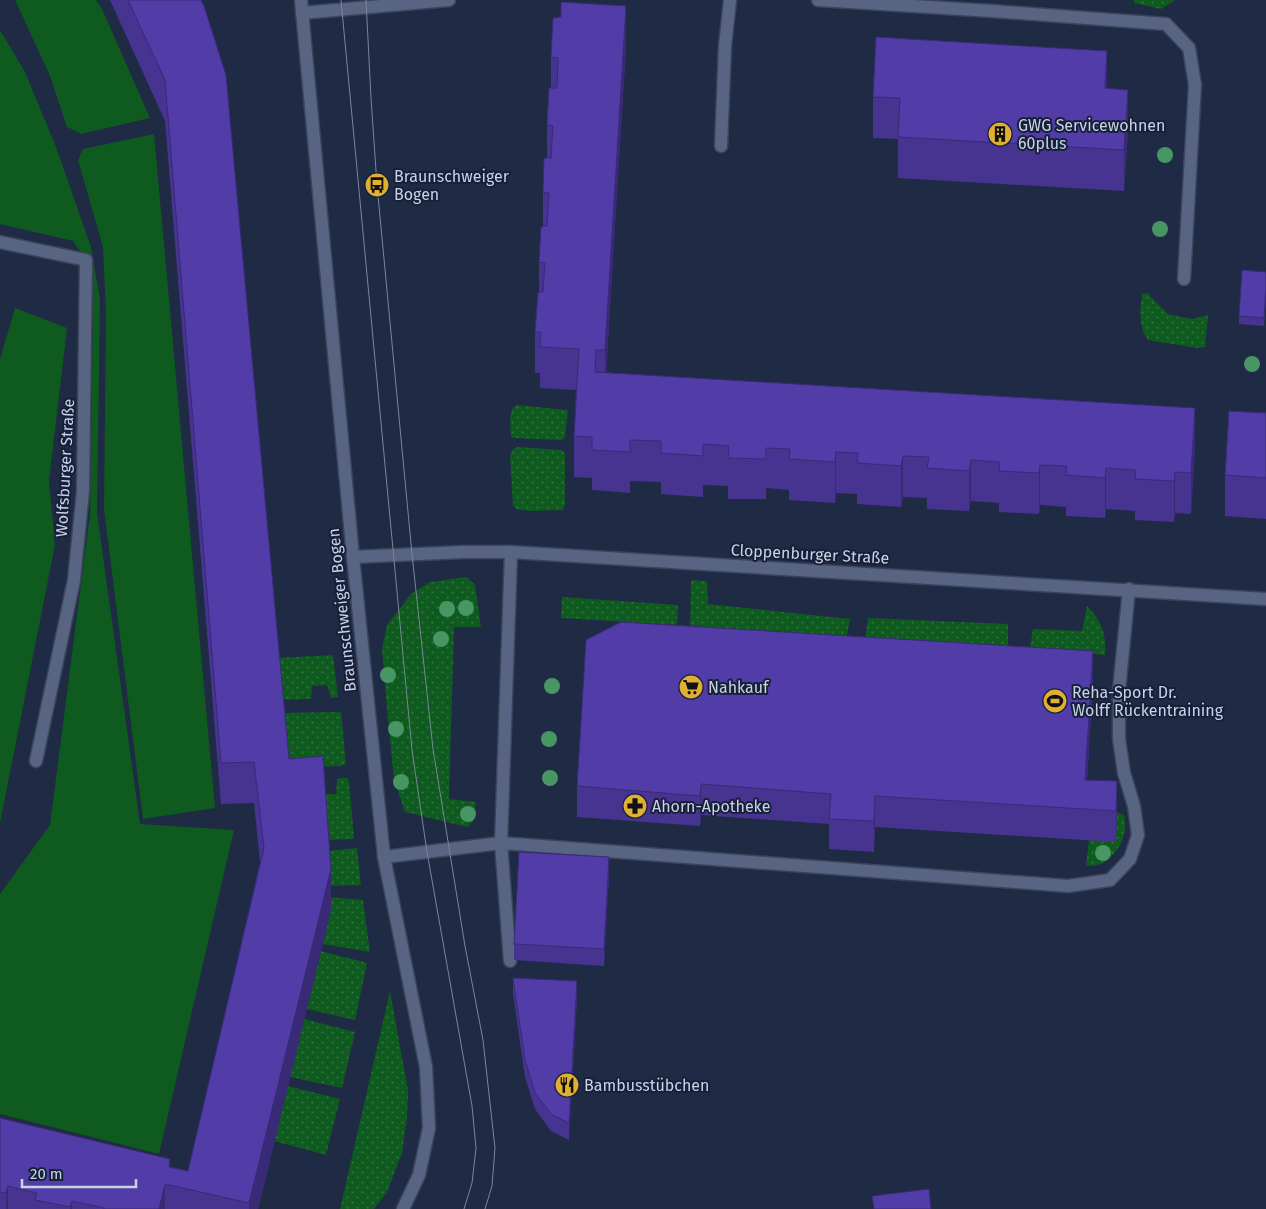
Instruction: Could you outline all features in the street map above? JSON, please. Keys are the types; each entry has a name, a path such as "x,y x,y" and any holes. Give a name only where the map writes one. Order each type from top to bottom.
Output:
{"street":[{"path":"301,6 449,0"},
{"path":"721,146 725,46 730,0"},
{"path":"818,0 1166,24 1189,48 1195,85 1184,279"},
{"name":"Braunschweiger Bogen","path":"301,6 352,557 384,857 426,1066 429,1128 419,1175 402,1209"},
{"name":"Wolfsburger Straße","path":"0,242 86,260 83,491 74,580 36,761"},
{"name":"Cloppenburger Straße","path":"352,557 463,552 511,552 1266,599"},
{"path":"510,961 501,843 511,552"},
{"path":"384,857 501,843 1068,886 1110,880 1130,859 1138,835 1134,806 1124,773 1118,739 1119,690 1129,589"}],"green space":[{"path":"15,0 96,0 102,9 150,118 81,134 67,127 50,76"},
{"path":"1134,0 1175,0 1161,9 1134,3"},
{"path":"0,30 25,72 56,147 91,247 100,299 97,513 140,824 234,830 159,1154 0,1114 0,894 50,825 90,514 93,310 86,260 73,241 0,224"},
{"path":"154,134 215,808 143,819 104,509 106,310 103,247 78,160 83,149"},
{"path":"1147,293 1168,314 1192,319 1208,315 1205,347 1197,348 1148,340 1140,318 1142,294"},
{"path":"15,308 67,328 49,481 55,545 0,823 0,359"},
{"path":"516,405 568,410 565,437 562,440 511,437 510,415"},
{"path":"518,447 562,450 565,454 565,505 563,510 529,511 516,509 513,505 510,456 513,449"},
{"path":"466,577 475,585 481,627 454,627 449,799 476,802 473,821 467,827 405,812 394,780 382,649 387,625 411,594 430,582"},
{"path":"691,580 707,581 708,604 850,619 846,641 690,626"},
{"path":"562,597 678,605 677,625 561,618"},
{"path":"1087,606 1102,628 1105,641 1105,655 1030,648 1033,629 1082,631"},
{"path":"868,618 1008,624 1008,646 865,640"},
{"path":"333,655 338,697 331,698 327,685 312,686 311,699 280,700 276,658"},
{"path":"341,712 346,764 341,766 286,768 281,713"},
{"path":"347,778 349,781 354,839 326,840 324,794 336,794 337,779"},
{"path":"1117,812 1124,815 1125,829 1116,851 1105,862 1094,866 1086,866 1089,840"},
{"path":"357,848 361,885 329,886 327,851"},
{"path":"330,897 363,900 370,952 323,944 331,910"},
{"path":"321,951 367,963 355,1020 307,1009"},
{"path":"390,991 408,1091 407,1118 402,1153 387,1192 374,1209 340,1209"},
{"path":"304,1019 355,1032 342,1088 290,1077"},
{"path":"288,1086 340,1099 326,1155 274,1141"}],"building":[{"path":"128,0 201,0 226,75 289,759 323,756 331,869 249,1203 165,1184 159,1209 104,1209 72,1201 70,1207 35,1200 37,1193 8,1186 6,1193 0,1192 0,1118 170,1159 169,1167 188,1171 264,848 254,762 221,763 165,80"},
{"path":"561,2 626,6 605,350 596,350 595,372 1195,408 1191,473 1175,472 1174,481 1135,479 1136,470 1106,468 1105,478 1066,475 1067,466 1040,465 1039,473 999,471 1000,462 971,460 969,471 927,468 929,457 903,456 901,466 857,463 858,453 836,452 835,462 789,459 790,449 766,448 766,459 728,458 729,446 703,444 703,456 661,453 661,441 630,440 630,452 592,450 592,437 574,436 579,349 540,347 541,332 535,332 538,292 543,292 545,263 539,262 541,227 547,226 549,193 543,192 544,158 551,158 553,126 547,125 549,88 557,88 558,58 551,57 553,18 561,17"},
{"path":"876,37 1107,51 1105,88 1128,90 1124,150 898,137 900,98 873,97"},
{"path":"1242,270 1266,272 1264,318 1239,316"},
{"path":"1229,411 1266,413 1266,478 1225,475"},
{"path":"621,622 1093,651 1085,780 1117,781 1116,811 875,796 874,821 829,819 831,794 701,784 700,796 577,786 586,640"},
{"path":"519,852 609,857 604,949 514,944"},
{"path":"513,978 577,981 569,1123 551,1114 535,1093 525,1060"},
{"path":"929,1189 931,1209 874,1209 872,1196"}],"tram line":[{"path":"341,0 412,750 427,852 472,1106 476,1148 472,1183 464,1209"},
{"path":"366,0 377,185 412,554 433,749 465,946 483,1040 495,1148 492,1186 485,1209"}],"place":[{"name":"GWG Servicewohnen 60plus","path":"1000,134"},
{"name":"Braunschweiger Bogen","path":"377,185"},
{"name":"Nahkauf","path":"691,687"},
{"name":"Reha-Sport Dr. Wolff Rückentraining","path":"1055,701"},
{"name":"Ahorn-Apotheke","path":"635,806"},
{"name":"Bambusstübchen","path":"567,1085"}]}
